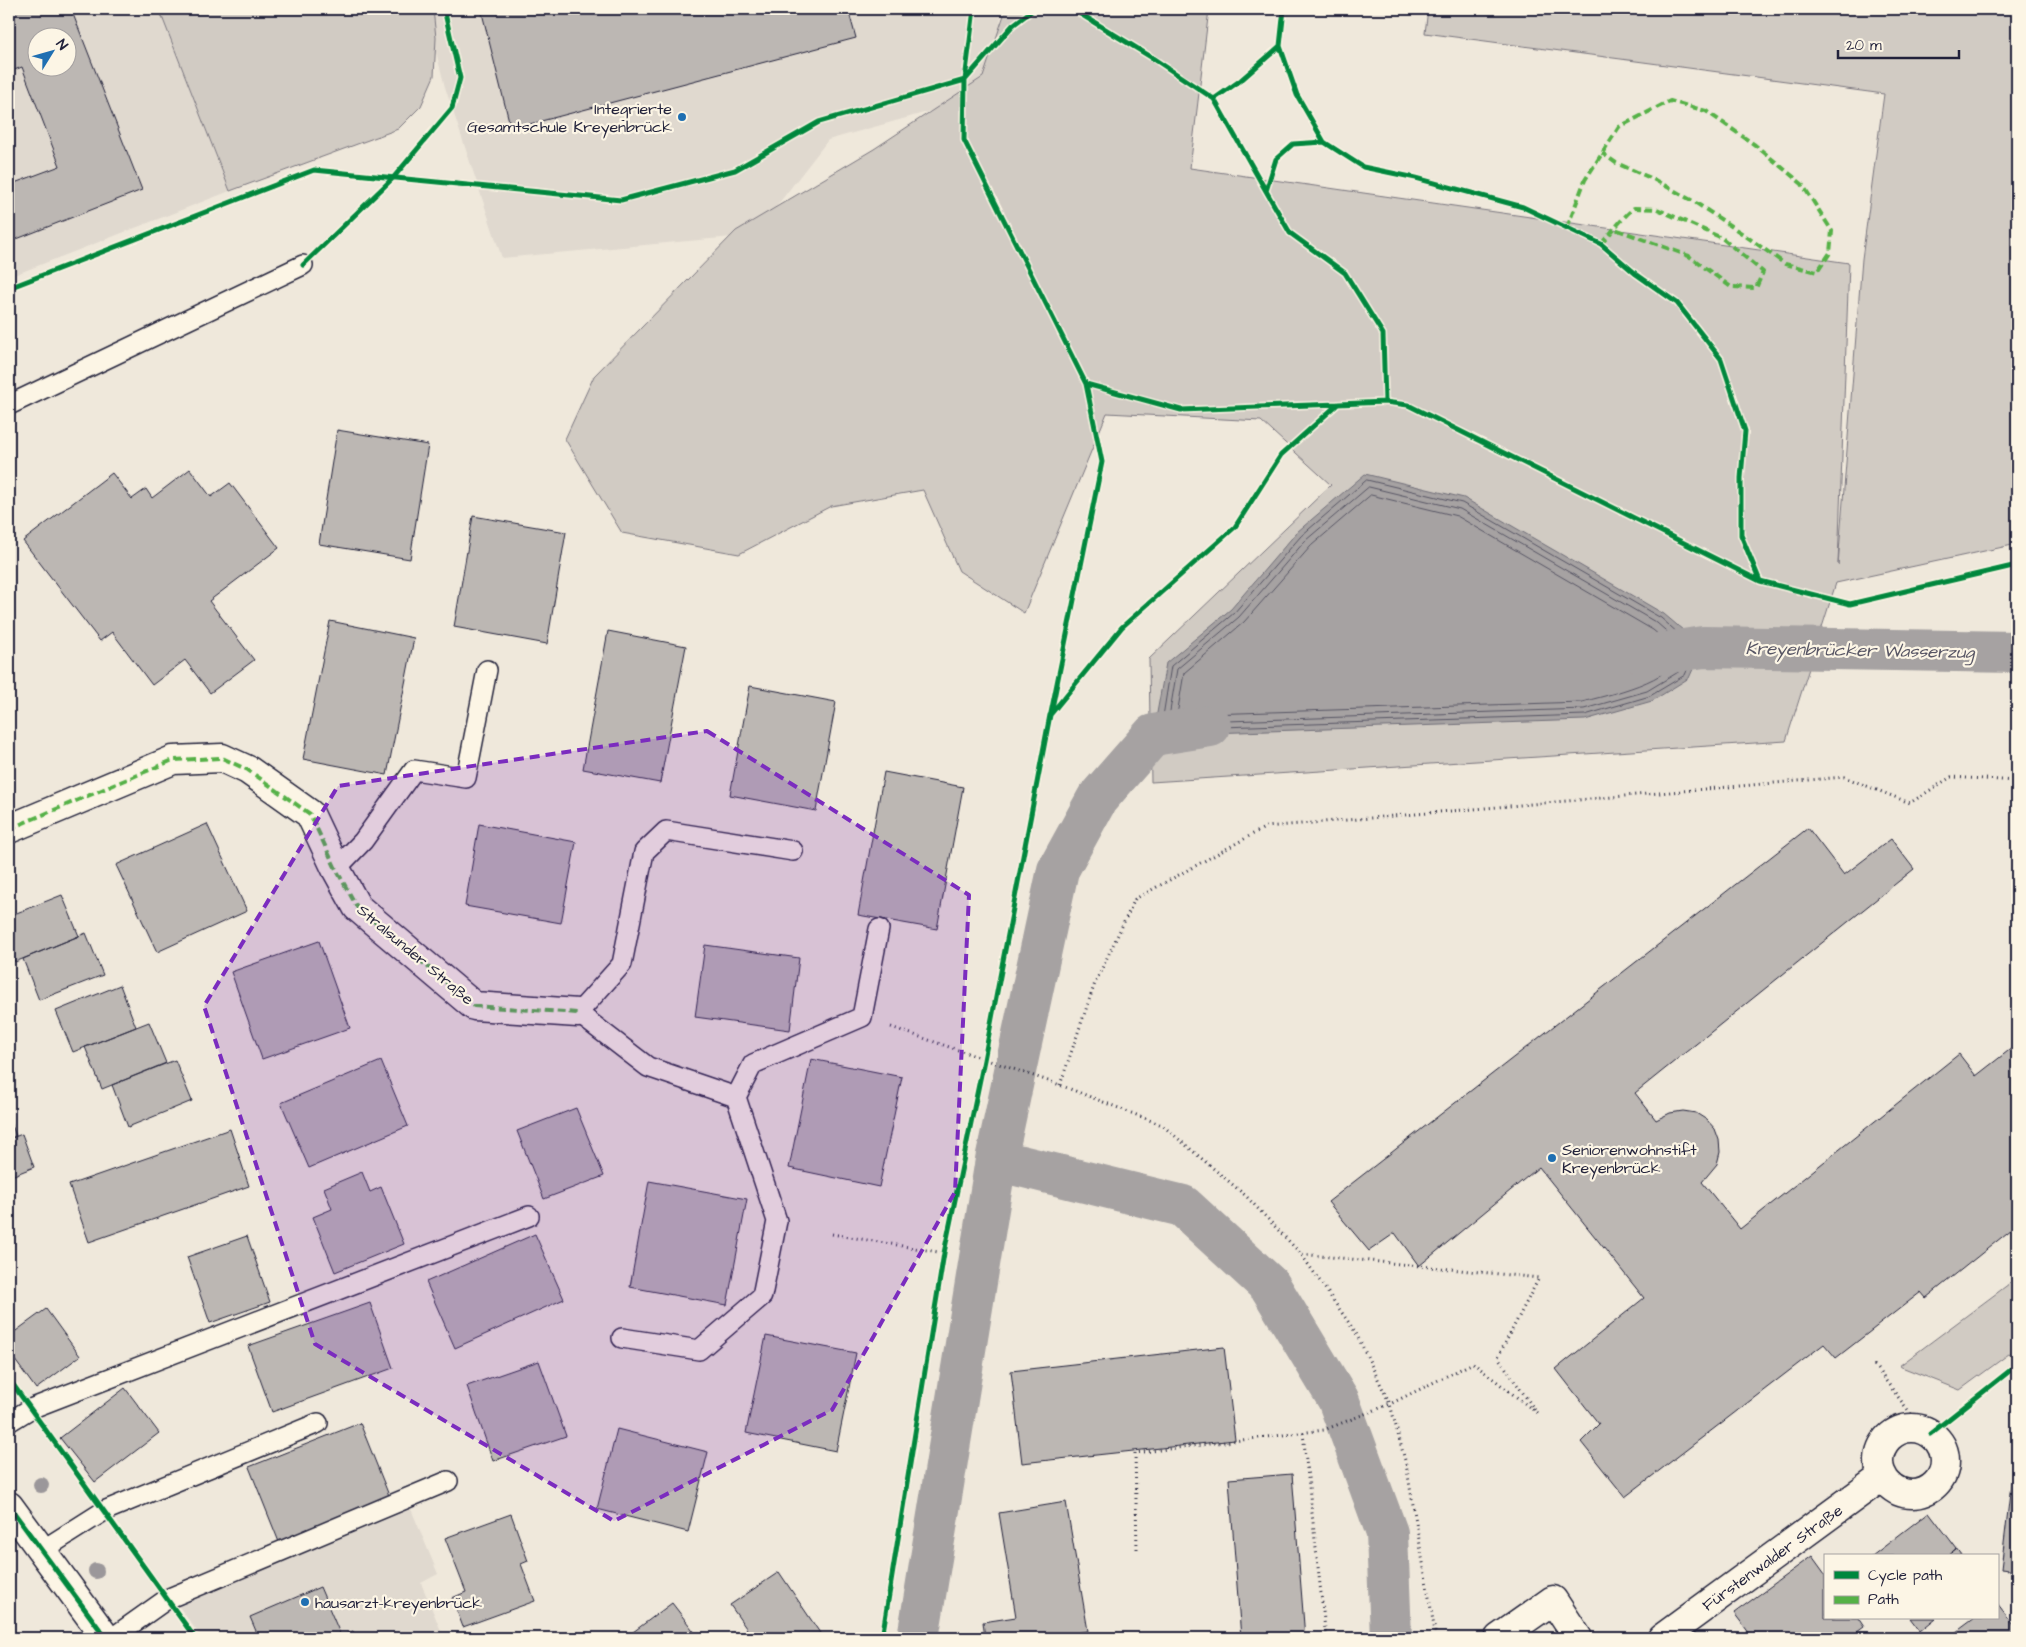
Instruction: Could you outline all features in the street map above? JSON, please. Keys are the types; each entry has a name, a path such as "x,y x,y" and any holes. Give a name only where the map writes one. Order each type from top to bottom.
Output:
{"street":[{"name":"Stralsunder Straße","path":"9,829 173,760 222,758 248,770 310,814 336,869 357,907 474,1006 578,1013"},
{"path":"1912,1427 1922,1430 1930,1434 1942,1449 1945,1460 1943,1471 1930,1488 1920,1492 1909,1493 1899,1491 1890,1485 1883,1476 1879,1466 1879,1455 1883,1444 1890,1436 1900,1430 1912,1427"},
{"name":"Fürstenwalder Straße","path":"1662,1638 1883,1476"},
{"path":"9,1506 106,1638"},
{"path":"1499,1638 1553,1600 1578,1638"}],"lane":[{"path":"9,405 303,265"},
{"path":"336,869 363,841 414,770 466,778 487,670"},
{"path":"736,1097 648,1068 578,1013 622,964 644,852 666,832 793,851"},
{"path":"622,1338 698,1350 762,1296 777,1221 736,1097 753,1064 862,1017 879,929"},
{"path":"9,1422 30,1409 529,1216"},
{"path":"41,1550 104,1511 318,1423"},
{"path":"112,1638 167,1599 448,1481"}],"path":[{"path":"1060,1086 1095,983 1135,899 1266,827 1844,777 1910,802 1951,776 2017,781"},
{"path":"862,1017 1060,1086 1162,1125 1246,1196 1301,1254 1356,1333 1390,1404 1406,1464 1436,1638"},
{"path":"832,1234 944,1253"},
{"path":"1137,1549 1135,1453 1324,1430 1390,1404 1473,1363 1537,1413 1498,1357 1539,1278 1301,1254"},
{"path":"1874,1365 1922,1430"},
{"path":"1303,1433 1326,1638"}],"highlighted area":[{"path":"707,731 969,895 955,1192 832,1410 614,1521 315,1344 204,1006 338,786"}],"shaded area":[{"path":"9,9 159,9 230,191 9,277"},
{"path":"159,9 433,9 436,38 434,76 421,106 398,129 230,191"},
{"name":"Integrierte Gesamtschule Kreyenbrück","path":"425,9 1002,9 991,94 828,140 754,235 502,258 445,87"},
{"path":"1006,9 1209,9 1190,168 1849,263 1838,565 1862,259 1884,94 1425,33 1428,9 2017,9 2017,544 1836,583 1786,741 1151,782 1149,659 1331,485 1261,421 1107,413 1024,613 959,571 923,490 831,506 739,554 622,533 565,439 594,376 736,231 874,149 983,77"},
{"path":"2017,1278 2017,1348 1960,1390 1899,1366"},
{"path":"411,1509 438,1574 421,1583 444,1638 202,1638 175,1601"}],"water":[{"path":"1365,474 1464,498 1664,614 1703,647 1689,678 1652,701 1585,720 1153,735 1166,663 1231,609 1297,532"}],"building":[{"path":"9,9 71,9 142,190 9,242 9,185 60,166 22,67 9,72"},
{"path":"481,9 848,9 856,38 511,129"},
{"path":"337,430 428,445 410,559 319,544"},
{"path":"190,469 211,497 230,483 279,548 209,601 254,660 210,693 185,660 152,685 112,632 100,641 23,541 112,473 132,499 146,489 152,498"},
{"path":"473,516 566,532 547,644 454,627"},
{"path":"330,621 414,638 387,775 303,759"},
{"path":"608,631 686,646 660,783 583,769"},
{"path":"750,686 836,702 816,811 730,795"},
{"path":"884,772 963,787 937,929 858,915"},
{"path":"207,824 247,911 157,952 116,865"},
{"path":"479,824 576,842 561,923 465,906"},
{"name":"Seniorenwohnstift Kreyenbrück","path":"1808,828 1844,875 1891,839 1914,869 1635,1093 1656,1120 1670,1113 1683,1111 1696,1113 1707,1120 1715,1129 1719,1140 1720,1152 1717,1164 1702,1182 1740,1229 1959,1054 1976,1076 2017,1044 2017,1225 1926,1298 1921,1292 1836,1358 1824,1344 1625,1497 1581,1442 1599,1424 1556,1369 1644,1298 1539,1167 1419,1266 1395,1233 1369,1251 1328,1202"},
{"path":"62,895 79,936 15,962 9,946 9,916"},
{"path":"86,933 103,975 39,1000 23,959"},
{"path":"319,941 350,1028 262,1059 231,972"},
{"path":"705,945 799,958 790,1030 695,1017"},
{"path":"120,985 136,1027 73,1052 56,1011"},
{"path":"149,1022 166,1063 102,1089 85,1047"},
{"path":"811,1059 902,1077 879,1187 789,1168"},
{"path":"175,1060 192,1101 128,1127 112,1085"},
{"path":"381,1061 408,1126 309,1168 281,1103"},
{"path":"576,1108 604,1176 544,1199 517,1131"},
{"path":"9,1117 16,1136 9,1139"},
{"path":"230,1129 249,1186 89,1242 69,1185"},
{"path":"22,1134 34,1167 9,1177 9,1139"},
{"path":"362,1172 370,1192 381,1187 404,1244 335,1272 313,1217 332,1209 324,1188"},
{"path":"649,1181 747,1199 727,1305 630,1287"},
{"path":"535,1234 564,1299 455,1348 426,1282"},
{"path":"247,1236 270,1302 210,1323 187,1257"},
{"path":"370,1303 393,1368 272,1412 248,1346"},
{"path":"46,1309 80,1356 36,1389 9,1352 9,1336"},
{"path":"766,1336 856,1353 836,1451 746,1433"},
{"path":"1224,1347 1235,1440 1022,1463 1011,1371"},
{"path":"539,1361 566,1436 493,1461 467,1386"},
{"path":"125,1388 159,1433 95,1482 60,1438"},
{"path":"360,1423 390,1498 279,1542 249,1467"},
{"path":"617,1429 708,1452 688,1532 597,1509"},
{"path":"2017,1434 2017,1571 2001,1569"},
{"path":"1292,1474 1305,1638 1241,1638 1229,1479"},
{"path":"1066,1502 1088,1631 1047,1638 985,1638 983,1622 1016,1617 999,1513"},
{"path":"1929,1512 1957,1549 1951,1554 1875,1554"},
{"path":"511,1514 528,1561 521,1564 535,1601 463,1627 452,1598 466,1592 445,1538"},
{"path":"1957,1549 1961,1554 1951,1554"},
{"path":"1812,1556 1824,1573 1824,1620 1859,1620 1864,1627 1849,1638 1753,1638 1734,1613"},
{"path":"779,1572 822,1636 819,1638 753,1638 730,1605"},
{"name":"hausarzt-kreyenbrück","path":"320,1587 341,1636 353,1631 357,1638 259,1638 250,1617"},
{"path":"672,1603 699,1638 625,1638"},
{"path":"1998,1605 2017,1630 2017,1638 1948,1638 1972,1620 1998,1620"},
{"path":"1912,1620 1934,1620 1920,1631"}],"waterway":[{"name":"Kreyenbrücker Wasserzug","path":"1646,656 1703,647 2017,652"},
{"path":"918,1638 996,1160 1058,870 1097,799 1153,735 1210,726"},
{"path":"996,1160 1183,1206 1270,1286 1338,1399 1387,1533 1391,1638"}],"marked path":[{"path":"1567,228 1585,180 1619,127 1670,101 1706,111 1755,145 1802,184 1832,231 1830,253 1817,272 1785,264 1693,201 1653,179 1616,163 1602,153"},
{"path":"1601,244 1634,208 1657,209 1722,238 1763,272 1756,288 1731,287 1689,256 1615,229"},
{"path":"9,829 173,760 222,758 248,770 310,814 336,869 357,907 474,1006 578,1013"}],"cycle path":[{"path":"303,265 393,178 452,108 460,78 444,9"},
{"path":"974,9 965,80 964,140 1086,384 1181,410 1338,404"},
{"path":"9,288 314,170 621,200 735,170 819,122 965,80 1013,25 1034,9"},
{"path":"1068,9 1079,13 1151,57 1214,99 1241,80 1280,46"},
{"path":"1284,9 1280,46 1297,95 1324,142 1363,167 1416,178 1523,207 1601,244 1636,274 1677,303 1721,359 1745,431 1741,478 1741,535 1760,581"},
{"path":"1214,99 1266,191"},
{"path":"1324,142 1293,144 1276,159 1266,191 1290,233 1345,273 1383,334 1385,402"},
{"path":"1051,713 1102,462 1086,384"},
{"path":"882,1638 944,1253 984,1060 1050,715 1122,627 1235,527 1281,455 1338,404 1385,402 1408,405 1760,581 1850,604 2017,565"},
{"path":"1930,1434 2017,1365"},
{"path":"9,1379 195,1638"},
{"path":"9,1506 106,1638"}],"place":[{"name":"Integrierte Gesamtschule Kreyenbrück","path":"682,117"},
{"name":"Seniorenwohnstift Kreyenbrück","path":"1552,1158"},
{"name":"hausarzt-kreyenbrück","path":"305,1602"}]}
